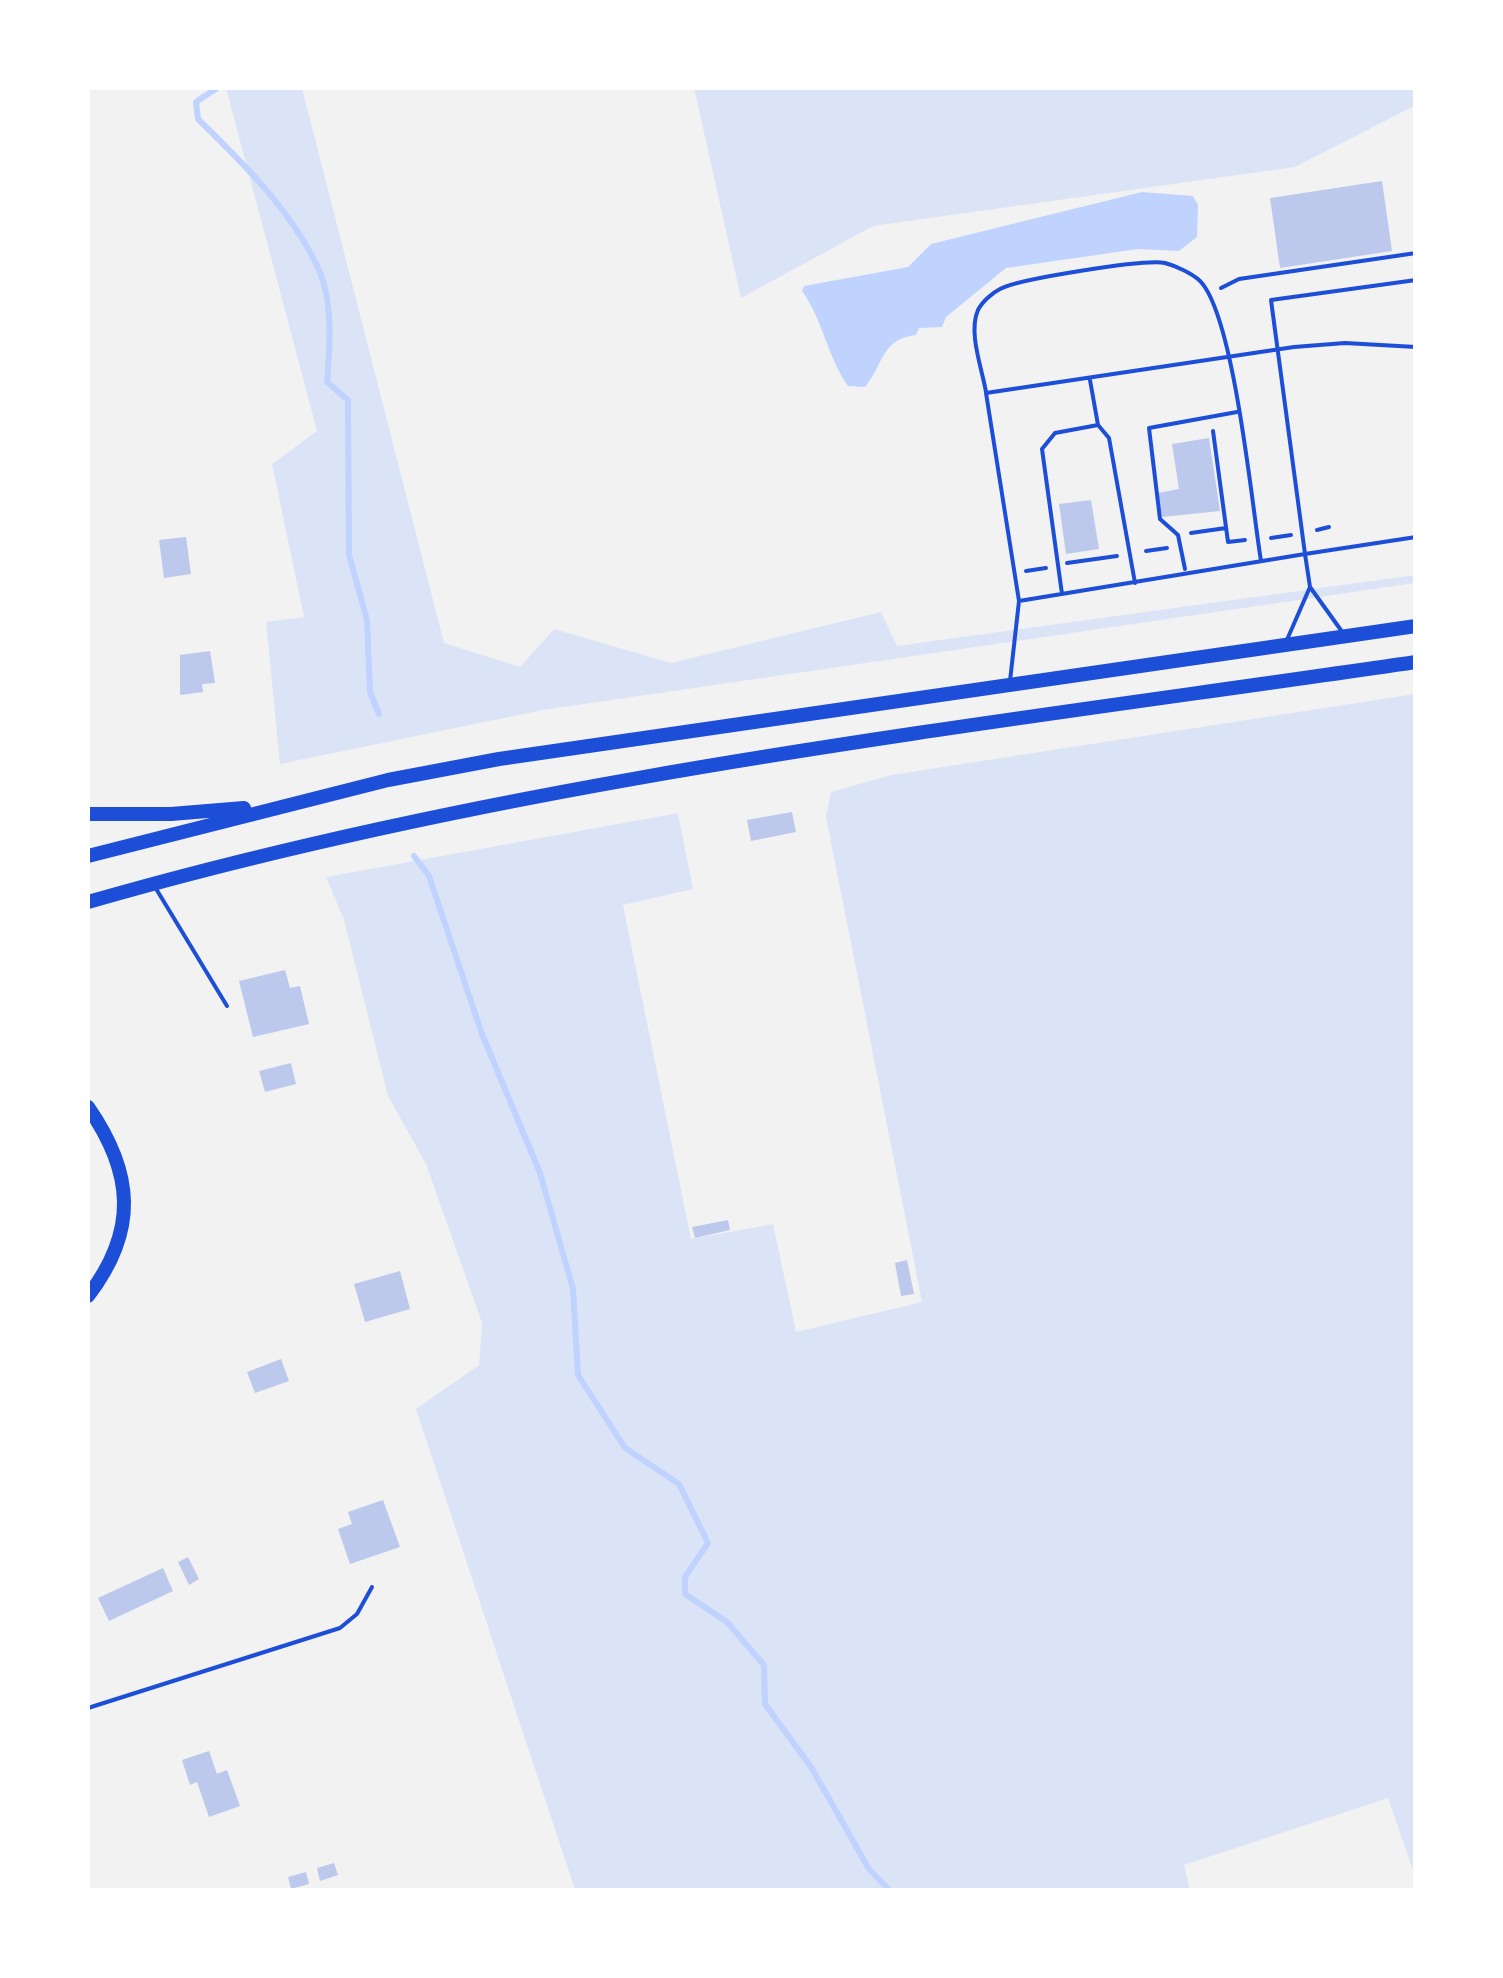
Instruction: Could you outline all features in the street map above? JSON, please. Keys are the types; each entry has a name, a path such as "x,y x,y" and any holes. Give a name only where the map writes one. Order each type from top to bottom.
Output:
{"highway":[{"path":"88,856 289,804 534,753 1416,626"},
{"path":"88,902 429,816 596,783 1416,662"},
{"path":"88,814 171,814 289,804"},
{"path":"88,1107 118,1157 125,1218 114,1256 88,1296"}],"lane":[{"path":"1009,686 1019,601 974,325 980,306 1002,288 1137,262 1165,263 1200,281 1229,357 1261,561"},
{"path":"1346,636 1310,587 1272,300 1416,280"},
{"path":"986,393 1278,349 1345,343 1416,348"},
{"path":"1090,378 1098,425 1109,438 1136,583"},
{"path":"1186,572 1178,535 1160,519 1149,428 1237,412"},
{"path":"1062,594 1042,449 1055,433 1098,425"},
{"path":"1019,601 1416,537"},
{"path":"1284,646 1310,587"},
{"path":"152,883 227,1006"},
{"path":"88,1708 340,1628 357,1614 372,1586"}],"path":[{"path":"1221,288 1239,279 1416,254"},
{"path":"1212,430 1228,542 1245,540"},
{"path":"1316,530 1329,527"},
{"path":"1193,543 1191,533 1226,528"},
{"path":"1268,538 1291,535"},
{"path":"1146,551 1172,547"},
{"path":"1067,562 1122,555"},
{"path":"1024,571 1050,567"}],"shaded area":[{"path":"226,88 302,88 444,643 520,667 554,629 671,663 881,612 897,646 1415,575 1415,583 543,710 280,764 266,622 304,617 272,464 317,431"},
{"path":"694,88 1415,88 1416,105 1295,167 873,226 741,298"},
{"path":"1415,694 1415,1876 1388,1798 1184,1865 1190,1890 575,1890 416,1409 479,1365 482,1323 426,1164 388,1096 344,920 326,877 678,813 693,889 623,905 691,1239 773,1224 796,1332 922,1302 826,817 831,792 891,775"}],"water":[{"path":"1142,192 1193,196 1198,205 1197,237 1179,251 1138,249 1006,268 946,317 942,327 919,328 916,335 889,347 865,387 848,386 802,291 804,286 908,267 931,244"}],"building":[{"path":"1382,181 1392,251 1280,268 1270,198"},
{"path":"1209,438 1220,511 1162,517 1158,493 1179,489 1172,444"},
{"path":"1091,500 1099,549 1066,554 1059,504"},
{"path":"186,537 191,574 164,578 159,540"},
{"path":"210,651 215,683 202,684 203,692 180,695 180,655"},
{"path":"792,812 796,832 751,841 747,820"},
{"path":"285,970 290,988 300,986 309,1024 253,1037 239,981"},
{"path":"291,1063 296,1084 265,1092 259,1071"},
{"path":"728,1220 730,1230 695,1238 692,1227"},
{"path":"907,1260 914,1294 901,1296 895,1263"},
{"path":"400,1271 410,1309 365,1322 354,1284"},
{"path":"281,1359 289,1381 255,1393 247,1372"},
{"path":"383,1500 400,1547 350,1564 338,1529 352,1524 348,1512"},
{"path":"188,1557 199,1579 189,1585 178,1562"},
{"path":"163,1568 173,1591 109,1621 98,1598"},
{"path":"209,1751 217,1774 227,1770 240,1806 209,1817 197,1782 190,1785 182,1760"},
{"path":"334,1863 338,1875 320,1881 317,1868"},
{"path":"306,1872 309,1884 291,1889 288,1877"}],"waterway":[{"path":"217,88 196,102 198,119 282,209 309,250 324,285 329,326 327,382 348,400 349,555 367,620 370,692 379,714"},
{"path":"414,856 429,876 482,1034 540,1173 573,1289 578,1375 625,1448 679,1484 708,1543 685,1577 685,1594 727,1622 764,1665 765,1704 811,1767 869,1869 889,1890"}]}
